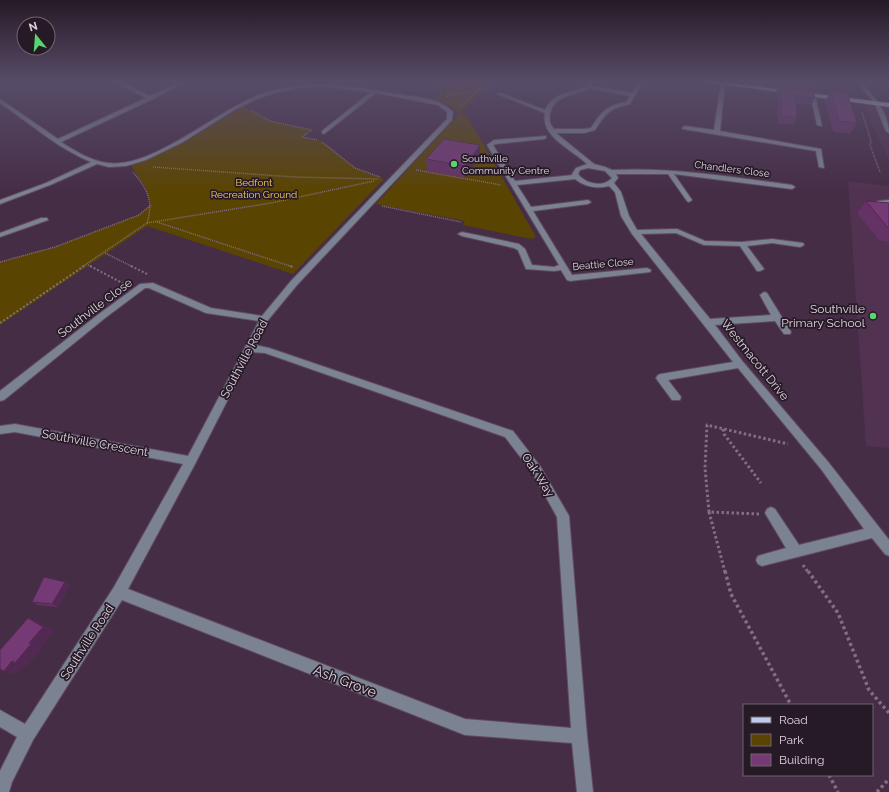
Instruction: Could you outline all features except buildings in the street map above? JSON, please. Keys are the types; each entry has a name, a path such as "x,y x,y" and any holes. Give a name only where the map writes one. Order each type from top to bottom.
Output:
{"street":[{"path":"25,118 58,141 95,163"},
{"path":"58,141 108,118"},
{"name":"Southville Road","path":"95,163 109,165 130,163 155,154 218,118"},
{"path":"324,132 342,118"},
{"name":"Southville Road","path":"1,792 4,780 27,734 119,592 191,461 264,319 294,283 450,118"},
{"path":"547,118 547,124 563,143 587,159 592,166"},
{"path":"552,130 590,131 593,130 600,118"},
{"path":"717,132 719,118"},
{"path":"818,118 820,125"},
{"path":"884,118 889,131"},
{"path":"685,128 819,147 822,167"},
{"name":"Beattie Close","path":"544,137 494,142 490,145 570,278 647,270"},
{"path":"0,202 48,184 95,163"},
{"path":"514,184 576,177 592,185 610,183 615,178 611,172 603,168 592,166 578,169 576,172 576,177"},
{"name":"Chandlers Close","path":"611,172 632,170 669,171 792,187"},
{"path":"669,171 689,200"},
{"name":"Westmacott Drive","path":"610,183 618,192 625,216 635,232 740,364 810,448 889,550"},
{"path":"528,208 588,202"},
{"path":"878,203 889,202"},
{"path":"0,235 44,220"},
{"path":"635,232 677,231 704,243 742,244 772,241 800,245"},
{"path":"462,234 516,246 521,249 529,267 554,269 562,267"},
{"path":"742,244 760,269"},
{"name":"Southville Close","path":"0,397 143,286 150,285 209,311 264,319"},
{"path":"764,295 787,332"},
{"path":"708,322 777,318"},
{"name":"Oak Way","path":"249,348 266,350 509,434 536,469 563,516 579,736 585,792"},
{"path":"676,397 661,378 740,364"},
{"name":"Southville Crescent","path":"0,430 16,428 191,461"},
{"path":"771,514 796,552"},
{"path":"762,560 874,532"},
{"name":"Ash Grove","path":"119,592 465,727 579,736"},
{"path":"0,718 27,734"}],"path":[{"path":"265,118 270,121 312,130 302,137 320,140 355,168 384,179"},
{"path":"864,118 871,141 870,145 874,156 874,161 880,172"},
{"path":"132,167 146,188 151,205 147,223"},
{"path":"149,167 331,180 384,179"},
{"path":"409,169 509,186 514,184"},
{"path":"0,323 88,265 147,223 271,203 384,179"},
{"path":"0,262 55,248 139,215 151,205"},
{"path":"376,205 461,222"},
{"path":"156,222 298,269"},
{"path":"105,253 150,276 149,278"},
{"path":"88,265 137,291"},
{"path":"790,704 731,594 709,512 705,468 707,425 810,448"},
{"path":"723,429 724,434 761,483"},
{"path":"709,512 771,514"},
{"path":"796,552 838,613 869,690 889,713"},
{"path":"830,776 838,792"},
{"path":"877,792 889,779"}],"shaded area":[{"path":"869,118 889,118 889,160"},
{"name":"Southville Primary School","path":"848,181 889,186 889,448 866,446"}],"green space":[{"name":"Bedfont Recreation Ground","path":"224,118 265,118 270,121 312,130 303,137 320,140 355,168 384,179 293,274 147,226 0,325 0,262 55,247 139,215 151,205 146,188 131,166 193,137"},
{"path":"455,118 468,118 536,237 531,239 463,225 465,221 376,204"}],"place":[{"name":"Southville Community Centre","path":"454,164"},
{"name":"Southville Primary School","path":"873,316"}]}
